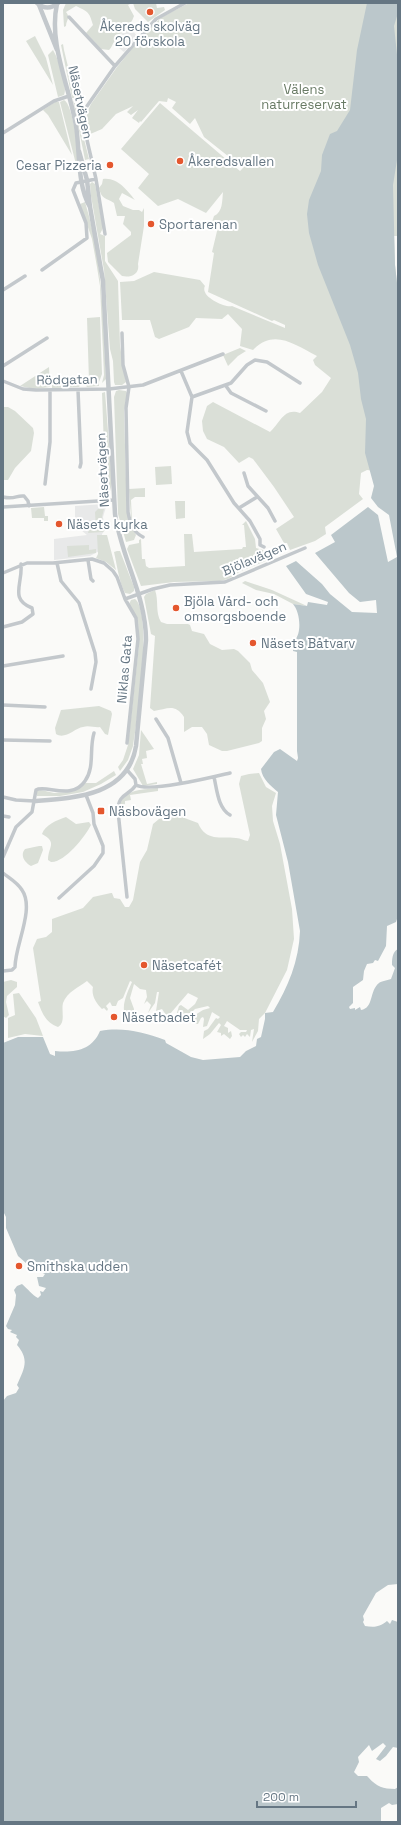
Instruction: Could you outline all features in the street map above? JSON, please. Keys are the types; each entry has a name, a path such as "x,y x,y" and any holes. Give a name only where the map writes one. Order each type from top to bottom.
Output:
{"street":[{"name":"Näsetvägen","path":"38,4 49,8 58,3"},
{"name":"Näsetvägen","path":"34,801 86,795 107,787 127,770 133,758 136,746 146,640 145,616 120,538 116,520 103,281 90,207 87,202 75,117 60,59 54,23 58,3"},
{"path":"106,234 96,179 86,139 83,115 89,103 115,66 156,19 185,3"},
{"name":"Näsetvägen","path":"38,4 60,59"},
{"path":"69,17 115,66"},
{"path":"3,133 54,101 69,96"},
{"path":"42,270 84,242 87,238 86,223 73,190 74,185 96,179"},
{"path":"3,290 25,276"},
{"path":"122,333 123,365 129,387 126,408 128,512 131,525 139,535 143,537"},
{"path":"3,366 47,338"},
{"name":"Rödgatan","path":"3,381 23,389 78,390 129,387 143,385 224,354"},
{"path":"192,397 226,386 235,380 251,361 259,360 267,362 300,383"},
{"path":"181,371 192,397 187,432 190,442 208,460 230,496 250,521 260,539 260,545 264,547"},
{"path":"226,386 231,393 266,411"},
{"path":"45,484 50,442 50,390"},
{"path":"78,390 80,467"},
{"path":"244,473 248,486 268,508 275,521"},
{"path":"3,497 13,499 19,496 24,496 28,501 28,506"},
{"path":"239,508 258,497"},
{"path":"3,507 114,500"},
{"name":"Bjölavägen","path":"125,599 170,584 225,582 305,548"},
{"path":"3,573 21,564 32,562 88,560 91,578 93,581"},
{"name":"Niklas Gata","path":"88,560 101,562 113,571 117,577 125,599 136,618 138,632 137,649 127,743"},
{"path":"58,562 61,581 79,603 95,653 96,662 91,689"},
{"path":"3,627 24,621 32,614 32,610 21,603 18,596 21,564"},
{"path":"3,666 63,656"},
{"path":"3,705 45,707"},
{"path":"156,719 168,738 181,783"},
{"path":"3,857 16,827 32,812 35,791 39,788 54,791 65,791 77,788 83,784 90,770 94,733"},
{"path":"3,740 50,741"},
{"path":"127,770 135,779 136,785"},
{"path":"136,785 144,787 181,783 230,774"},
{"path":"214,777 221,804 230,816"},
{"path":"127,897 118,807 122,797 136,785"},
{"path":"59,898 83,877 103,853 103,846 94,824 93,813 86,795"},
{"path":"3,797 16,800 34,801"},
{"path":"3,816 10,817"},
{"path":"3,873 22,890 26,899 26,909 16,955 16,967 14,969 3,971"}],"shaded area":[{"path":"367,3 398,3 398,13 394,26 398,64 398,154 393,185 395,265 398,292 398,916 396,922 387,926 386,946 378,961 375,960 373,963 367,964 364,971 363,980 353,987 353,1003 349,1007 350,1009 355,1008 355,1010 360,1007 361,1010 365,1009 370,1003 376,986 391,979 395,968 392,965 393,956 398,949 398,1584 388,1585 376,1593 363,1616 363,1622 365,1626 373,1627 381,1625 387,1621 390,1624 392,1620 398,1622 398,1748 393,1747 380,1761 376,1759 386,1746 383,1743 372,1751 369,1745 358,1757 359,1762 354,1772 358,1776 367,1776 376,1785 383,1788 395,1789 398,1787 398,1804 392,1805 389,1803 381,1808 381,1822 3,1822 3,1401 7,1396 16,1393 19,1388 17,1385 24,1369 25,1360 17,1345 19,1340 16,1337 17,1335 10,1332 12,1330 8,1329 6,1326 15,1305 16,1295 14,1290 17,1286 22,1284 38,1298 41,1295 40,1291 43,1292 46,1288 39,1286 37,1277 43,1277 45,1274 35,1271 18,1256 6,1228 6,1217 3,1211 3,1043 18,1037 43,1037 50,1054 55,1056 55,1051 76,1051 88,1046 97,1037 100,1031 125,1030 165,1040 166,1043 191,1057 203,1060 240,1057 246,1051 256,1046 257,1039 261,1037 265,1013 273,1012 292,973 300,931 288,862 276,815 278,792 265,779 261,769 274,752 280,749 297,761 298,758 297,652 293,651 293,644 289,644 288,640 295,640 299,632 299,617 293,604 307,606 308,602 327,605 328,602 306,594 286,566 296,561 322,584 330,594 352,612 377,613 376,600 360,602 349,593 315,553 335,542 331,535 368,507 378,515 388,562 397,557 389,515 378,507 371,498 374,486 365,453 366,419 361,399 358,373 350,345 318,265 309,233 307,214 309,200 321,171 322,155 330,134 337,131 350,110 357,50"},
{"name":"Åkereds skolväg 20 förskola","path":"127,27 130,28 138,37 124,52 114,44 115,40"},
{"path":"104,504 106,507 103,517 105,530 102,534 103,548 90,556 54,560 54,539 87,535 75,525 75,506"}],"green space":[{"path":"66,3 132,3 128,5 134,16 130,23 116,38 109,50 101,49 86,33 93,25 89,14 86,11 76,6 66,12 68,17 66,26 64,27 63,10"},
{"name":"Åkereds skolväg 20 förskola","path":"133,3 156,3 157,8 164,7 165,10 148,22 135,9"},
{"name":"Välens naturreservat","path":"189,3 398,3 398,236 394,236 398,292 398,473 367,470 361,473 359,494 363,499 325,527 326,534 315,541 290,550 287,543 284,543 276,529 294,517 274,487 253,459 249,457 239,463 224,447 207,439 203,431 202,421 207,406 213,402 270,432 286,414 290,412 300,413 322,392 331,378 315,365 313,360 317,356 293,343 277,339 261,343 253,350 240,346 242,329 228,314 222,319 196,318 189,327 159,339 155,337 150,320 122,320 120,282 134,281 154,272 200,280 205,286 204,291 206,295 213,300 226,306 232,306 285,328 285,325 274,320 272,321 208,292 214,253 212,252 218,227 212,222 214,216 221,209 223,192 206,213 178,199 158,206 138,188 149,174 121,149 160,103 240,171 243,168 204,137 195,118 190,124 172,108 176,102 168,98 167,102 159,101 139,123 132,118 138,110 131,115 127,112 133,106 116,114 102,129 88,135 87,131 86,119 89,108 117,67 147,31 162,17"},
{"path":"35,36 46,58 53,85 26,41"},
{"path":"63,44 77,104 74,98 72,98 61,45"},
{"path":"53,50 60,65 65,85 64,95 58,97 48,55"},
{"path":"64,100 68,104 73,122 77,146 78,172 60,102"},
{"path":"73,100 77,107 81,109 80,123 89,159 85,160"},
{"path":"55,102 59,102 72,155 48,115 43,110"},
{"path":"103,179 117,182 125,188 135,200 122,193 119,199 123,206 142,212 144,208 144,226 138,270 132,276 122,276 108,262 107,253 131,235 131,232 123,224 125,216 117,216 114,203 104,198 101,194 99,188"},
{"path":"92,182 95,184 103,228 100,234 105,236 105,261 118,281 120,346 126,382 122,385 115,385 114,382 104,270 91,196 90,184"},
{"path":"85,202 91,224 99,268 103,312 106,379 102,383 104,375 100,286 92,239 80,204"},
{"path":"100,317 102,374 99,386 87,387 84,383 89,381 87,318"},
{"path":"240,348 246,351 238,356 228,366 223,355"},
{"path":"49,367 50,387 34,389 20,386"},
{"path":"52,382 79,382 81,384 79,387 52,388"},
{"path":"116,391 126,391 127,393 124,412 127,514 136,535 134,540 126,542 118,514 114,397"},
{"path":"105,392 112,483 109,495 108,463 104,448 102,393"},
{"path":"3,407 8,407 15,411 33,428 34,433 31,451 15,468 8,480 3,480"},
{"path":"171,466 172,484 156,485 155,467"},
{"path":"145,488 145,497 135,497 131,500 132,520 129,489"},
{"path":"175,501 185,501 185,518 176,519"},
{"path":"44,507 45,516 48,516 48,521 44,521 44,518 32,518 31,508"},
{"path":"98,509 104,509 102,517 105,530 103,532 88,533 89,529 96,529 95,512"},
{"path":"246,521 255,539 256,548 263,550 268,560 241,571 228,579 220,581 174,582 141,586 127,549 129,545 139,543 139,540 141,539 142,559 145,559 146,566 149,568 185,566 184,534 192,534 194,552 242,549 243,547 246,547 244,525 242,525"},
{"path":"97,535 107,535 116,570 106,562 96,558 98,554"},
{"path":"89,545 89,550 96,549 96,553 68,557 67,546"},
{"path":"120,551 134,587 134,591 130,594 125,593 121,584 114,552"},
{"path":"245,581 272,590 307,606 293,604 274,594 256,590 242,583"},
{"path":"155,590 158,614 161,622 167,624 188,624 190,625 192,631 204,634 210,644 222,650 234,649 250,663 252,670 263,683 270,702 264,711 266,719 262,728 262,741 227,751 222,751 209,745 207,734 202,727 192,727 184,732 184,717 174,708 154,711 150,708 155,636 151,634 144,597 146,594"},
{"path":"135,599 140,608 143,624 140,693 133,746 128,760 120,771 118,767 123,760 128,745 139,645 138,620 129,604 131,600"},
{"path":"99,706 111,711 112,714 108,735 105,734 100,727 87,726 63,736 56,734 55,728 61,710"},
{"path":"141,730 154,749 146,751 147,758 142,759 143,764 141,764 147,784 157,782 157,784 143,786 133,769 139,755"},
{"path":"114,771 116,775 83,792 60,796 37,796 37,791 41,790 54,793 67,792 85,783 96,783"},
{"path":"259,773 266,787 276,793 272,806 273,821 280,844 292,909 294,939 287,970 265,1013 259,1019 258,1031 252,1042 254,1029 251,1030 250,1037 247,1034 245,1037 243,1035 241,1037 239,1034 241,1032 246,1032 247,1030 240,1030 227,1021 224,1026 228,1028 228,1033 231,1031 232,1036 230,1039 224,1034 221,1036 221,1033 217,1032 221,1025 219,1023 210,1034 203,1039 204,1031 208,1029 216,1018 218,1019 220,1017 212,1012 207,1026 203,1027 203,1017 198,1024 193,1024 195,1015 210,1008 208,1006 195,1009 191,1013 183,1014 178,1019 175,1019 179,1006 181,1005 188,1010 195,1004 198,998 188,993 170,1014 166,1015 162,1009 156,1011 159,992 157,992 155,1003 148,1013 151,1005 147,1001 144,1004 147,997 146,990 140,989 134,984 130,998 134,1009 133,1023 124,1012 125,999 132,982 130,981 123,998 118,1001 116,1006 112,1006 110,1002 106,1006 108,1009 107,1011 104,1008 102,1009 96,1002 93,996 93,987 87,981 70,993 65,999 63,1003 63,1019 60,1025 58,1027 50,1023 43,1014 38,1002 41,1001 33,948 37,939 46,937 52,932 52,919 83,908 93,897 111,893 114,898 120,899 125,907 129,907 133,900 140,862 147,850 153,824 159,819 179,816 198,823 201,829 209,836 238,838 248,841 250,835 239,784 241,776"},
{"path":"158,788 158,791 130,795 131,800 125,801 125,804 123,805 124,817 120,815 122,800 131,792"},
{"path":"66,817 76,824 89,822 91,825 84,836 68,854 56,861 51,862 48,860 48,855 51,842 42,834 49,825"},
{"path":"42,846 43,850 38,863 31,866 26,862 23,856 24,851 25,849"},
{"path":"11,980 17,982 17,987 7,996 6,1002 9,1015 6,1018 3,1016 3,982"},
{"path":"19,993 36,1018 43,1036 25,1034 8,1038 8,1018 15,1015 13,994"}],"place":[{"name":"Åkereds skolväg 20 förskola","path":"150,12"},
{"name":"Åkeredsvallen","path":"180,161"},
{"name":"Cesar Pizzeria","path":"110,165"},
{"name":"Sportarenan","path":"151,224"},
{"name":"Näsets kyrka","path":"59,524"},
{"name":"Bjöla Vård- och omsorgsboende","path":"176,608"},
{"name":"Näsets Båtvarv","path":"253,643"},
{"name":"Näsbovägen","path":"101,811"},
{"name":"Näsetcafét","path":"144,965"},
{"name":"Näsetbadet","path":"114,1017"},
{"name":"Smithska udden","path":"19,1266"}]}
